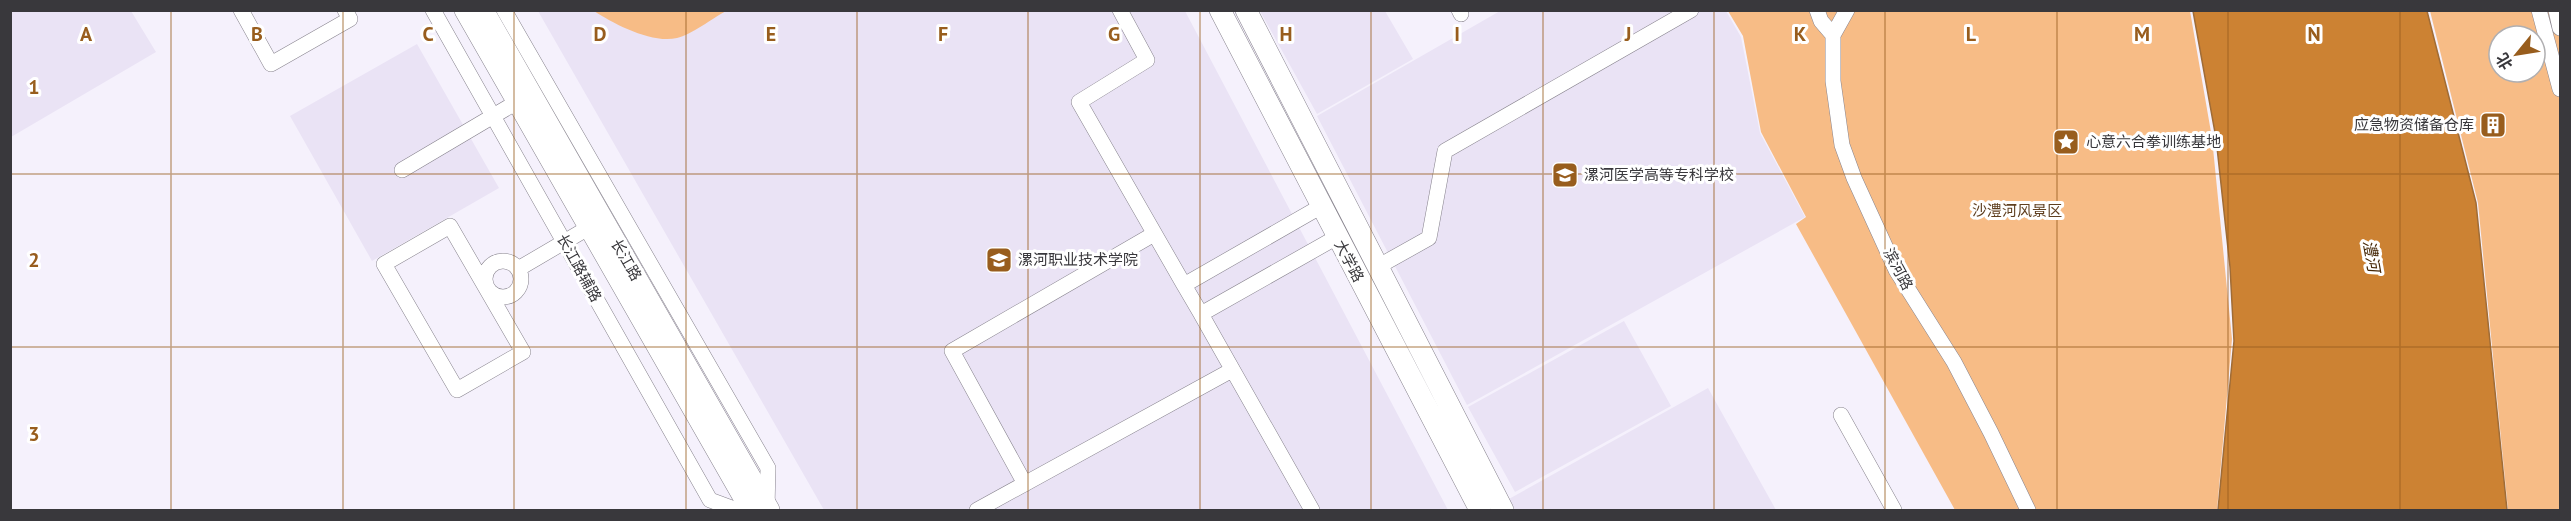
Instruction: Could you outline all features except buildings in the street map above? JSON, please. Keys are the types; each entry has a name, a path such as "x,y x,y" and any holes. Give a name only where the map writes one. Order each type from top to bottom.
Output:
{"main road":[{"name":"长江路","path":"465,10 588,228 762,510"},
{"name":"长江路","path":"483,10 762,510"},
{"name":"大学路","path":"1220,10 1320,207 1480,510"},
{"name":"大学路","path":"1246,10 1503,510"}],"street":[{"path":"241,10 271,64 350,19 345,10"},
{"name":"长江路辅路","path":"433,10 710,500 737,510"},
{"path":"504,10 768,468 762,510"},
{"path":"1120,10 1147,60 1079,102 1312,510"},
{"path":"1379,266 1429,238 1445,151 1691,10"},
{"path":"1817,10 1821,21 1833,35"},
{"name":"滨河路","path":"1847,10 1833,35 1833,81 1842,145 1854,178 1896,270 1954,362 2028,510"},
{"path":"2539,10 2560,89"},
{"path":"2556,10 2560,28"},
{"path":"402,170 517,102"},
{"path":"1184,285 1320,207"},
{"path":"487,290 485,273 492,264 497,261 509,261 518,269 521,281 515,293 504,298 497,297 487,290 450,226 384,264 457,390 523,352 487,290"},
{"path":"518,269 588,228"},
{"path":"1025,484 952,351 1154,234"},
{"path":"1201,314 1337,237"},
{"path":"977,510 1233,370"},
{"path":"1841,415 1894,510"}],"shaded area":[{"path":"11,10 131,11 156,52 11,137"},
{"name":"漯河职业技术学院","path":"538,11 1185,11 1448,510 824,510"},
{"path":"1260,11 1385,11 1413,59 1317,114"},
{"name":"漯河医学高等专科学校","path":"1500,11 1726,11 1741,37 1760,133 1805,217 1467,405 1317,116"},
{"path":"417,44 499,188 372,261 290,116"},
{"path":"1624,321 1671,406 1515,492 1468,407"},
{"path":"1708,388 1776,510 1489,510"}],"green space":[{"path":"594,11 726,11 689,34 667,39 634,32"},
{"name":"沙澧河风景区","path":"1728,11 2190,11 2212,138 2232,339 2217,510 1955,510 1796,224 1806,217 1761,132 1743,36"},
{"path":"2430,11 2560,11 2560,510 2508,510 2478,203"}],"water":[{"name":"澧河","path":"2193,11 2427,11 2476,203 2507,510 2218,510 2234,341 2230,267 2216,138"}],"place":[{"name":"应急物资储备仓库","path":"2493,125"},
{"name":"心意六合拳训练基地","path":"2066,142"},
{"name":"漯河医学高等专科学校","path":"1565,175"},
{"name":"漯河职业技术学院","path":"999,260"}]}
